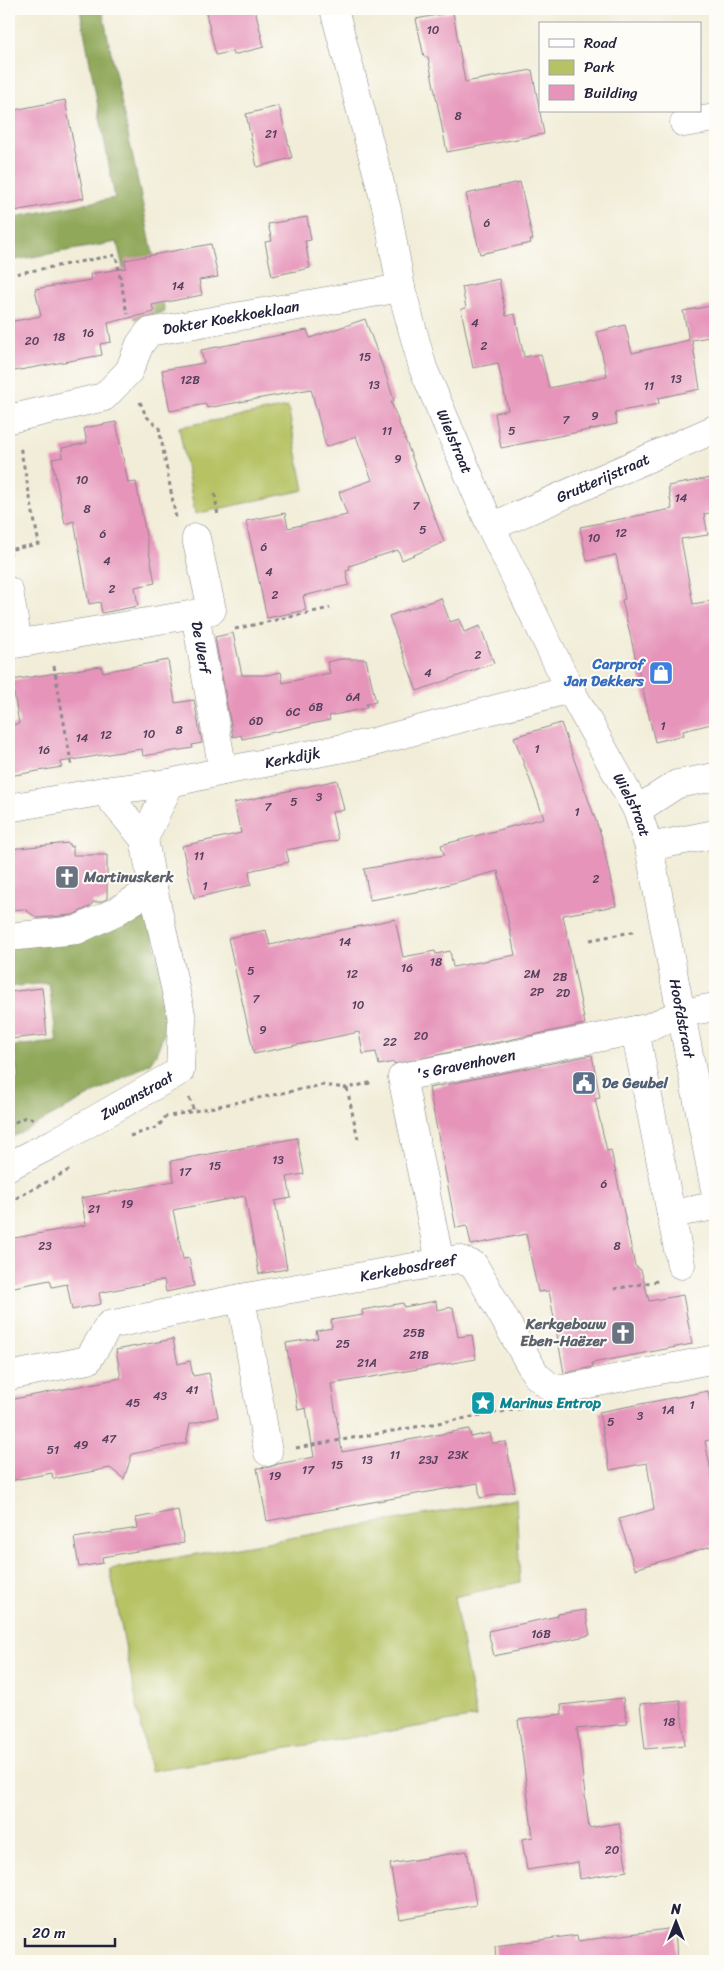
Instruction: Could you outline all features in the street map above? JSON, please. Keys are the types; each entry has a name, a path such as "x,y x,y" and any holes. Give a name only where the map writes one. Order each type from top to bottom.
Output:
{"street":[{"name":"Wielstraat","path":"334,9 387,210 401,288 423,368 491,527 570,689 636,810 649,847"},
{"path":"684,123 715,118"},
{"name":"Dokter Koekkoeklaan","path":"11,418 104,397 129,371 140,344 149,332 401,288"},
{"name":"Grutterijstraat","path":"491,527 715,428"},
{"name":"De Werf","path":"186,530 212,610 197,626 223,771"},
{"path":"9,591 14,644 197,626"},
{"name":"Kerkdijk","path":"9,808 104,791 170,783 370,743 570,689"},
{"path":"636,810 677,784 715,777"},
{"path":"144,839 170,783"},
{"name":"Zwaanstraat","path":"9,1166 54,1143 180,1071 182,1019 144,839 104,791"},
{"path":"649,847 715,834"},
{"name":"Hoofdstraat","path":"649,847 715,1190"},
{"path":"9,937 77,930 117,911 153,888"},
{"name":"'s Gravenhoven","path":"440,1262 402,1077 647,1028 682,1013 715,1007"},
{"path":"635,1030 681,1265"},
{"path":"671,1214 715,1206"},
{"name":"Kerkebosdreef","path":"9,1376 88,1360 109,1325 241,1298 458,1259 474,1265 536,1375 550,1387"},
{"path":"241,1298 268,1452"},
{"path":"550,1387 563,1389 715,1359"}],"path":[{"path":"9,275 116,255 129,324 149,332"},
{"path":"129,371 146,416 159,428 186,530"},
{"path":"9,556 12,549 39,544 11,418"},
{"path":"197,626 330,608"},
{"path":"50,639 77,796"},
{"path":"590,940 664,926"},
{"path":"122,1138 158,1127 165,1117 322,1085 347,1088 402,1077"},
{"path":"347,1088 358,1139"},
{"path":"9,1202 75,1167"},
{"path":"268,1452 537,1405 550,1387"}],"green space":[{"path":"80,9 102,9 165,312 135,319 117,242 9,261 9,218 115,198"},
{"path":"288,407 304,490 195,514 179,427"},
{"path":"149,916 170,1018 156,1054 150,1063 9,1139 9,1080 18,1078 14,1046 57,1042 49,983 9,987 9,936"},
{"path":"516,1499 520,1582 454,1597 476,1717 150,1771 110,1569"}],"building":[{"path":"205,9 255,9 264,47 233,55 233,51 216,55"},
{"path":"453,12 465,82 532,70 544,134 447,152 428,57 424,57 416,19"},
{"path":"65,100 84,198 9,212 9,111"},
{"path":"279,106 292,158 257,167 246,114"},
{"path":"520,182 533,240 530,240 531,243 480,254 466,194"},
{"path":"307,217 311,240 305,241 310,268 272,276 265,242 272,241 268,224"},
{"path":"211,244 218,277 199,280 202,295 152,305 154,312 108,323 111,342 100,344 102,355 9,372 9,322 41,316 35,289 91,280 90,274 126,268 125,260"},
{"path":"499,279 506,316 515,314 524,357 541,354 549,388 607,376 597,332 625,325 632,353 689,340 683,311 711,306 715,336 692,340 700,389 658,398 659,404 615,412 617,424 501,448 495,413 508,410 498,363 473,368 461,309 466,308 462,287"},
{"path":"365,319 389,384 394,401 391,402 444,542 402,560 398,550 349,566 350,570 346,571 349,585 303,596 306,610 267,618 246,521 285,513 288,528 347,515 339,492 372,480 356,436 326,447 311,389 207,408 206,404 170,411 162,370 204,363 201,350 307,330 310,338"},
{"path":"116,422 128,483 136,482 155,583 135,587 138,606 102,613 100,602 89,604 74,521 65,524 52,459 63,457 62,448 87,443 84,428"},
{"path":"715,477 715,512 704,514 708,535 681,539 693,604 715,600 715,723 683,731 684,735 655,742 622,600 625,599 616,555 587,561 580,527 672,509 668,486"},
{"path":"441,598 450,622 459,619 464,632 480,626 494,663 417,691 389,616"},
{"path":"233,633 242,675 268,675 281,672 283,683 330,673 327,662 341,659 366,659 376,702 366,704 367,708 329,716 330,720 242,739 241,735 233,737 215,637"},
{"path":"168,660 175,703 194,700 202,743 192,745 193,748 143,756 142,749 61,762 62,767 9,776 9,725 19,724 12,680 101,666 103,672"},
{"path":"561,723 601,835 616,906 563,915 585,1024 394,1064 394,1062 379,1065 376,1052 363,1054 359,1032 254,1054 228,938 266,930 270,945 395,919 403,957 435,951 436,954 450,951 453,967 515,955 498,871 427,890 370,900 364,869 444,855 441,845 544,818 514,737"},
{"path":"337,780 344,810 332,812 338,840 286,850 289,862 249,871 251,885 194,898 182,846 241,833 234,803"},
{"name":"Martinuskerk","path":"69,843 70,847 73,846 73,855 107,855 107,899 93,902 91,906 73,915 37,918 24,909 9,910 9,849"},
{"path":"42,988 47,1035 9,1039 9,992"},
{"path":"592,1055 600,1098 595,1099 607,1151 611,1150 635,1266 641,1270 649,1301 683,1295 692,1344 592,1363 593,1367 564,1373 549,1291 538,1292 526,1234 471,1245 467,1226 456,1228 429,1088"},
{"path":"297,1138 304,1174 287,1177 291,1198 275,1201 287,1269 259,1274 245,1196 173,1210 183,1259 189,1258 194,1286 166,1292 164,1280 99,1293 101,1304 72,1310 67,1284 52,1287 50,1280 9,1288 9,1239 86,1225 81,1198 174,1181 171,1161"},
{"path":"436,1301 437,1310 453,1307 458,1337 472,1335 476,1359 331,1384 342,1452 469,1429 471,1437 490,1433 492,1443 506,1442 515,1491 480,1498 478,1483 267,1521 257,1468 314,1457 306,1408 298,1410 286,1343 318,1338 316,1331 332,1328 331,1320 363,1315 362,1310 403,1303 404,1307"},
{"path":"173,1339 178,1364 190,1361 193,1376 209,1373 218,1417 190,1424 186,1443 132,1454 124,1479 110,1468 53,1479 52,1473 9,1481 9,1434 14,1433 9,1400 121,1378 116,1350"},
{"path":"708,1391 715,1439 705,1441 715,1492 715,1545 635,1569 619,1519 654,1509 647,1463 610,1470 599,1412"},
{"path":"178,1510 184,1543 102,1557 103,1563 79,1567 74,1538 138,1528 136,1518"},
{"path":"585,1610 590,1635 494,1656 488,1631 558,1616 558,1614"},
{"path":"623,1698 627,1724 577,1729 589,1828 619,1823 627,1871 580,1879 578,1862 527,1870 522,1839 533,1837 518,1720 562,1714 561,1705"},
{"path":"680,1700 685,1745 645,1749 640,1704"},
{"path":"467,1851 476,1905 400,1919 390,1864"},
{"path":"675,1928 677,1961 496,1961 495,1946 577,1935 578,1941"}],"place":[{"name":"Carprof Jan Dekkers","path":"661,673"},
{"name":"Martinuskerk","path":"67,877"},
{"name":"De Geubel","path":"584,1083"},
{"name":"Kerkgebouw Eben-Haëzer","path":"623,1333"},
{"name":"Marinus Entrop","path":"483,1403"}]}
